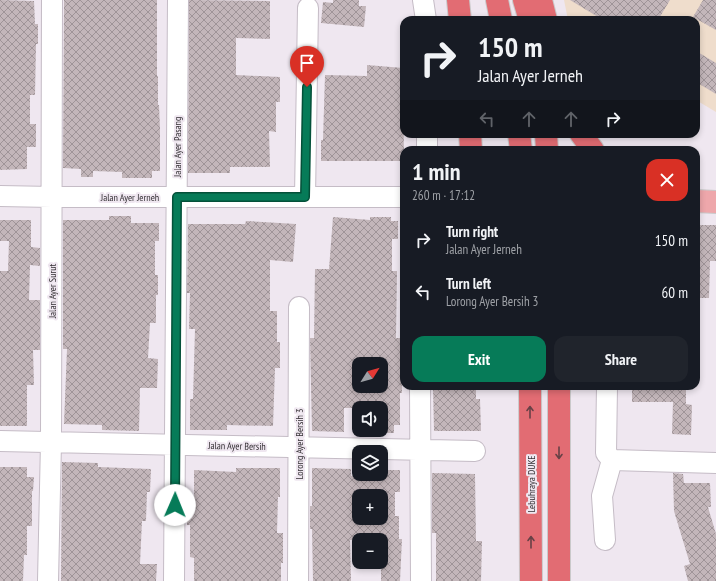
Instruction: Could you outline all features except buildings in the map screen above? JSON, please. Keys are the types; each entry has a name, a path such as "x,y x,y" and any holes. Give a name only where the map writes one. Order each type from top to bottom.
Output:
{"highway":[{"path":"458,0 460,16"},
{"path":"497,0 500,16"},
{"path":"524,0 529,16"},
{"path":"541,0 545,16"},
{"name":"Lebuhraya DUKE","path":"530,390 531,581"},
{"path":"559,390 559,581"}],"main road":[{"path":"700,201 716,202"}],"street":[{"name":"Jalan Ayer Surut","path":"48,581 51,442 52,0"},
{"name":"Jalan Ayer Pasang","path":"174,581 178,0"},
{"path":"423,0 425,16"},
{"path":"305,197 308,8"},
{"name":"Jalan Ayer Jerneh","path":"0,196 400,197"},
{"name":"Lorong Ayer Bersih 3","path":"298,581 299,307"},
{"path":"420,390 421,581"},
{"path":"607,390 606,453 612,460 716,464"},
{"name":"Jalan Ayer Bersih","path":"0,441 475,451"},
{"path":"605,540 602,496 612,460"}],"shaded area":[{"path":"564,0 716,0 716,112 700,102 700,16 567,16"}],"route":[{"path":"175,505 177,197 305,197 307,87"}]}
